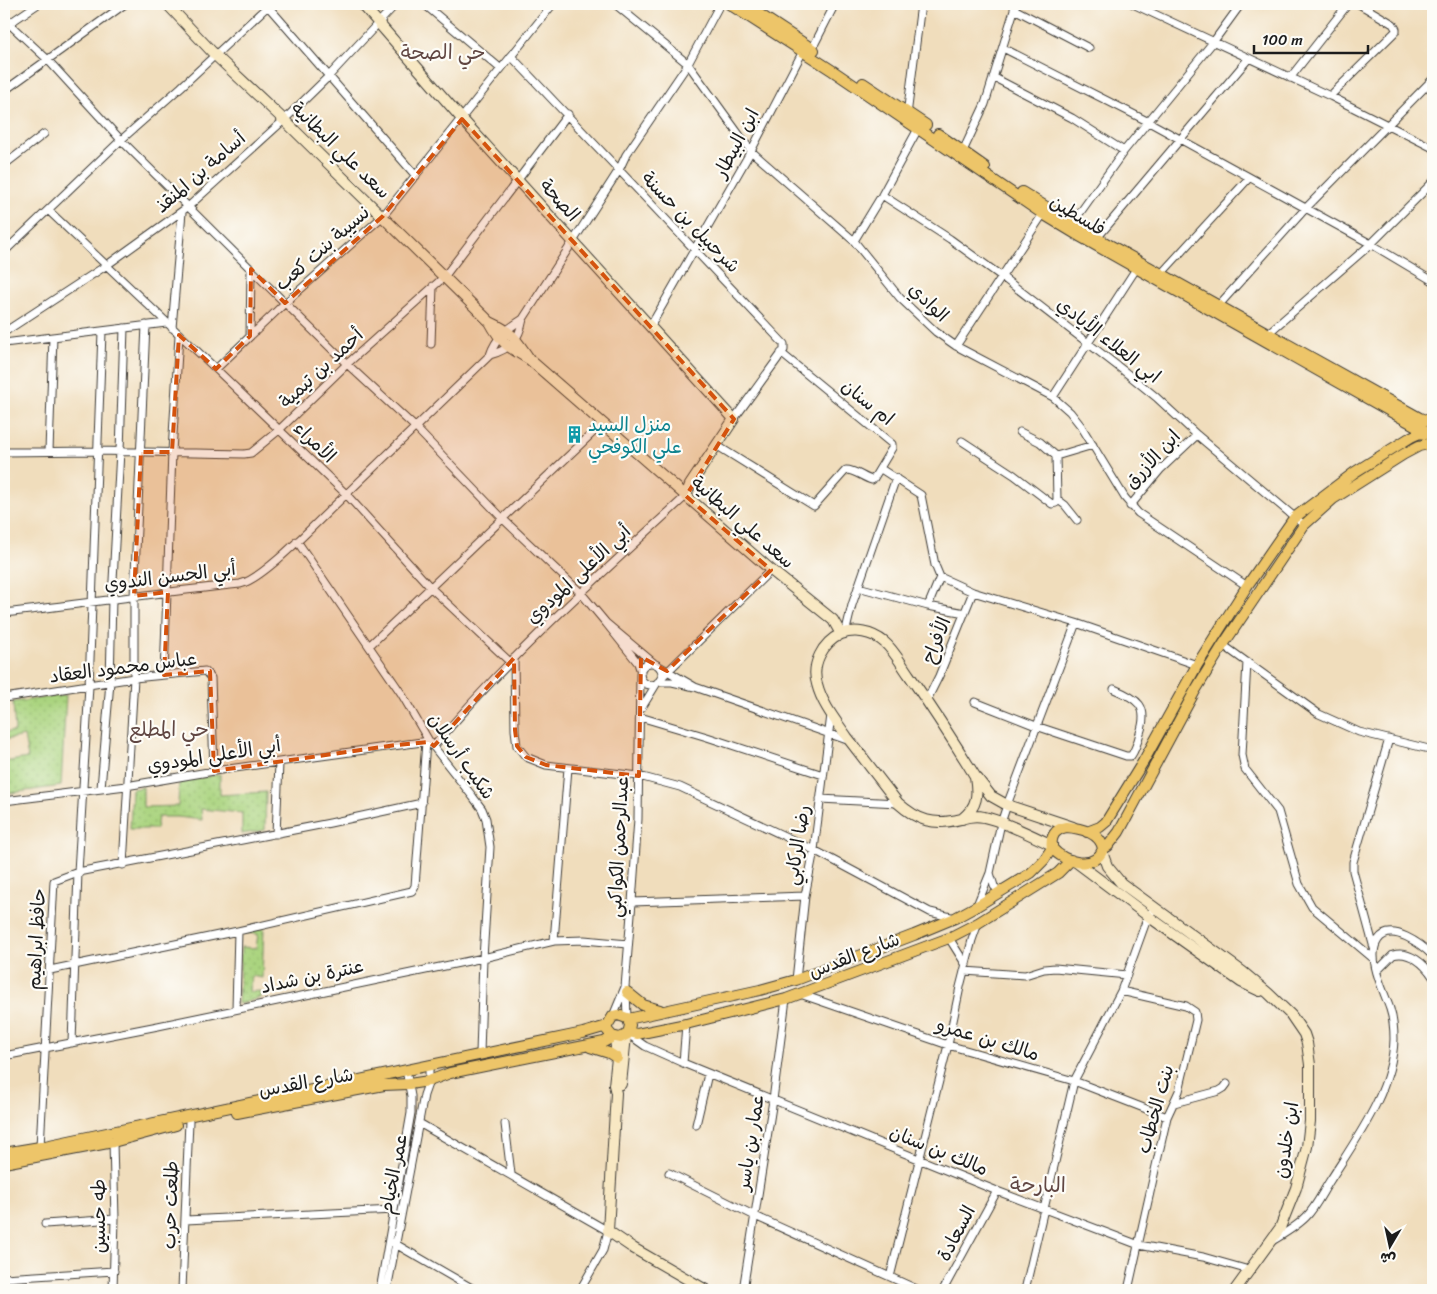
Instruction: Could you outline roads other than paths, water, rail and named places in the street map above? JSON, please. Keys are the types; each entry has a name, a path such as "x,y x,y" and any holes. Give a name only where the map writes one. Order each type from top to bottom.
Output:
{"main road":[{"name":"سعد علي البطانية","path":"167,4 215,55 383,216 490,322 499,338 508,347 530,359 771,570 833,620 843,634"},
{"name":"الصحة","path":"362,4 462,119 734,419"},
{"name":"فلسطين","path":"729,4 807,50"},
{"name":"فلسطين","path":"744,4 807,50 920,125 1043,214 1136,269 1218,306 1265,336 1408,420 1429,428"},
{"name":"فلسطين","path":"920,125 963,151 1072,224 1161,274 1179,289 1420,418 1429,428"},
{"name":"سعد علي البطانية","path":"490,322 507,330 530,359"},
{"name":"أبي الأعلى المودوي","path":"686,496 690,485 734,419"},
{"path":"1408,420 1411,428 1411,437"},
{"path":"1074,861 1088,863 1099,857 1102,850 1108,846 1119,832 1195,691 1223,645 1304,525 1333,499 1419,446 1433,443 1429,428 1355,472 1294,518 1247,586 1197,665 1106,822 1100,827 1087,832"},
{"path":"862,632 883,640 927,700 975,776 991,796 1007,805 1087,832 1100,840 1107,866 1111,873 1152,912 1074,861 1057,853 1052,846 1001,823 986,817 977,816 931,822 919,819 908,813 898,803 831,715 817,686 815,676 816,663 821,651 829,642 843,634 862,632"},
{"path":"962,818 974,806 977,787 975,776"},
{"path":"1122,797 1132,806"},
{"path":"627,1019 760,990 796,980 955,918 1040,866 1049,854 1052,846 1052,837 1058,830 1074,828"},
{"name":"شارع القدس","path":"4,1163 113,1142 189,1121 384,1085 429,1081 450,1073 587,1046 622,1035 637,1034 686,1024 786,999 949,938 978,923 1062,871 1074,861"},
{"name":"ابن خلدون","path":"1152,912 1243,972 1268,993 1291,1015 1304,1034 1309,1054 1310,1121 1307,1147 1296,1188 1280,1228 1235,1290"},
{"path":"626,990 643,1005 664,1011"},
{"path":"4,1154 583,1033 607,1026 613,1016 618,1014 627,1019 630,1025 622,1035 614,1085 616,1094 608,1230 633,1248 706,1290"},
{"path":"607,1026 609,1033 622,1035"},
{"path":"616,1094 621,1085 622,1035"},
{"path":"587,1046 609,1053 617,1058"}],"street":[{"path":"38,4 5,24 47,59 122,140 284,303 415,428 503,519 581,593 638,663 640,674 646,684 659,681 696,687 851,742"},
{"path":"4,91 124,4"},
{"path":"4,252 268,4 328,77 416,176"},
{"name":"أسامة بن المنقذ","path":"5,328 107,265 182,212 284,120 328,77 396,4"},
{"path":"424,4 501,69"},
{"name":"نسيبة بنت كعب","path":"216,369 284,303 383,216 553,4"},
{"name":"الوادي","path":"615,4 688,64 751,151 854,241 900,298 936,332 956,346 1053,397 1070,412 1081,426 1130,506 1146,520 1247,586"},
{"name":"أبي الحسن الندوي","path":"4,613 245,583 260,574 297,541 490,356 502,352 516,339 520,333 523,319 619,170 626,155 688,64 720,4"},
{"name":"ابن البيطار","path":"650,327 835,4"},
{"path":"907,116 921,4"},
{"path":"1134,4 1330,96 1433,148"},
{"path":"1072,224 1147,121 1214,42 1241,4"},
{"path":"1290,78 1348,4"},
{"path":"1330,96 1396,31 1393,24 1359,4"},
{"path":"963,151 984,104 1015,7 1088,48"},
{"path":"1003,48 1147,121 1371,244 1433,281"},
{"name":"شرحبيل بن حسنة","path":"512,56 783,342 785,347 781,353"},
{"path":"1097,238 1249,58"},
{"path":"993,77 1072,118 1124,151"},
{"path":"1218,306 1306,208 1433,79"},
{"name":"أحمد بن تيمية","path":"4,452 251,453 279,430 347,364 444,277 568,114"},
{"path":"854,241 882,195 920,125"},
{"path":"4,165 44,134"},
{"path":"1161,274 1250,178"},
{"path":"1265,336 1371,244 1433,182"},
{"name":"ابي العلاء الأيادي","path":"882,195 950,239 1089,344 1150,392 1197,435 1304,525"},
{"name":"الأمراء","path":"48,210 346,494 431,588 512,660"},
{"path":"5,328 4,342 53,338 146,325 169,325 182,212"},
{"path":"956,346 1043,214"},
{"path":"250,336 251,269"},
{"path":"1053,397 1136,269"},
{"path":"431,344 433,286"},
{"name":"أبي الحسن الندوي","path":"490,356 494,344 499,338 523,319"},
{"path":"123,865 126,786 134,678 134,596 146,325"},
{"path":"101,788 110,682 124,328"},
{"path":"72,1042 78,872 89,686 102,332"},
{"path":"164,675 172,452 179,335"},
{"path":"49,451 53,338"},
{"path":"734,419 781,353"},
{"name":"ام سنان","path":"781,353 890,441 892,448 881,469"},
{"path":"369,646 603,423"},
{"path":"1020,432 1040,442 1056,456 1058,499 1077,520"},
{"name":"ابن الأزرق","path":"1130,506 1160,470 1197,435"},
{"path":"962,441 1052,504 1058,499"},
{"path":"716,445 814,506 846,470 872,480 881,469 921,495 935,564 940,577 928,606"},
{"path":"1056,456 1093,445"},
{"path":"843,634 896,478"},
{"name":"أبي الأعلى المودوي","path":"4,801 126,786 354,751 430,743 581,593 686,496"},
{"name":"شكيب أرسلان","path":"297,541 401,693 430,743 482,809 488,829 490,847 483,958 480,1054"},
{"name":"عبدالرحمن الكواكبي","path":"641,709 667,671 771,570"},
{"path":"940,577 973,592 1076,623 1197,665"},
{"path":"858,587 928,606 965,613"},
{"name":"الأفراح","path":"927,700 940,676 973,592"},
{"path":"606,623 656,664 696,687"},
{"path":"977,906 990,873 1007,805 1076,623"},
{"path":"1223,645 1319,714 1359,732 1433,750"},
{"path":"512,660 517,746 526,756 546,765 639,776 680,787 814,850 930,912 955,918"},
{"path":"1247,662 1242,755 1245,769 1278,811 1298,884 1312,907 1374,960"},
{"path":"640,674 646,664 656,664"},
{"path":"656,664 661,671 659,681"},
{"name":"عباس محمود العقاد","path":"4,698 134,678 207,672 210,676 214,771"},
{"name":"عبدالرحمن الكواكبي","path":"626,990 639,776 640,674"},
{"path":"975,702 1036,726 1130,756 1134,752 1141,731 1144,711 1142,706 1128,695 1114,689"},
{"name":"رضا الركابي","path":"796,980 805,896 814,850 831,715"},
{"path":"640,717 823,775"},
{"path":"1267,1244 1286,1234 1307,1216 1362,1130 1385,1081 1392,1057 1394,1038 1391,1012 1374,960 1374,948 1353,871 1353,862 1389,739"},
{"path":"50,970 238,931 412,890 415,886 422,802 430,743"},
{"path":"276,834 279,763"},
{"path":"554,941 568,768"},
{"path":"820,799 898,803"},
{"name":"حافظ ابراهيم","path":"40,1147 53,883 55,880 78,872 123,865 276,834 422,802"},
{"path":"990,873 994,886 1000,892"},
{"path":"632,902 805,896"},
{"path":"1025,1290 1074,1081 1121,991 1152,912"},
{"path":"890,1277 948,1045 965,968 978,923"},
{"path":"236,1009 238,931"},
{"path":"1374,948 1383,935 1397,934 1413,940 1433,956"},
{"path":"949,938 965,968"},
{"name":"عنترة بن شداد","path":"4,1056 158,1026 483,958 554,941 584,940 628,944"},
{"path":"1377,971 1393,955 1404,954 1424,966 1433,977"},
{"path":"965,968 1025,975 1049,968 1127,975"},
{"path":"613,1016 626,990"},
{"path":"626,990 627,1019"},
{"name":"بنت الخطاب","path":"1121,991 1182,1004 1195,1012 1196,1020 1179,1091 1167,1118 1128,1290"},
{"name":"مالك بن عمرو","path":"799,994 948,1045 1074,1081 1167,1118"},
{"name":"عمار بن ياسر","path":"743,1290 773,1100 786,999"},
{"path":"682,1063 686,1024"},
{"name":"مالك بن سنان","path":"622,1035 708,1074 1045,1210 1139,1245 1211,1259 1249,1270"},
{"name":"عمر الخيام","path":"380,1290 424,1094 429,1081 429,1065"},
{"name":"عمر الخيام","path":"387,1290 394,1210 411,1113 411,1096 406,1070"},
{"path":"696,1125 708,1074"},
{"path":"1174,1103 1219,1091 1226,1084"},
{"name":"طلعت حرب","path":"182,1290 189,1121"},
{"path":"419,1123 608,1230 599,1258 580,1290"},
{"path":"505,1124 510,1174"},
{"name":"طه حسين","path":"113,1142 115,1219 113,1290"},
{"path":"669,1173 755,1216 920,1290"},
{"name":"السعادة","path":"943,1290 997,1191"},
{"path":"186,1220 394,1210"},
{"path":"45,1224 115,1219"},
{"path":"392,1242 475,1290"},
{"path":"4,1278 114,1271"}],"place":[{"name":"منزل السيد علي الكوفحي","path":"574,435"}],"district":[{"name":"حي الصحة","path":"443,52"},
{"name":"حي المطلع","path":"169,729"},
{"name":"البارحة","path":"1038,1185"}]}
